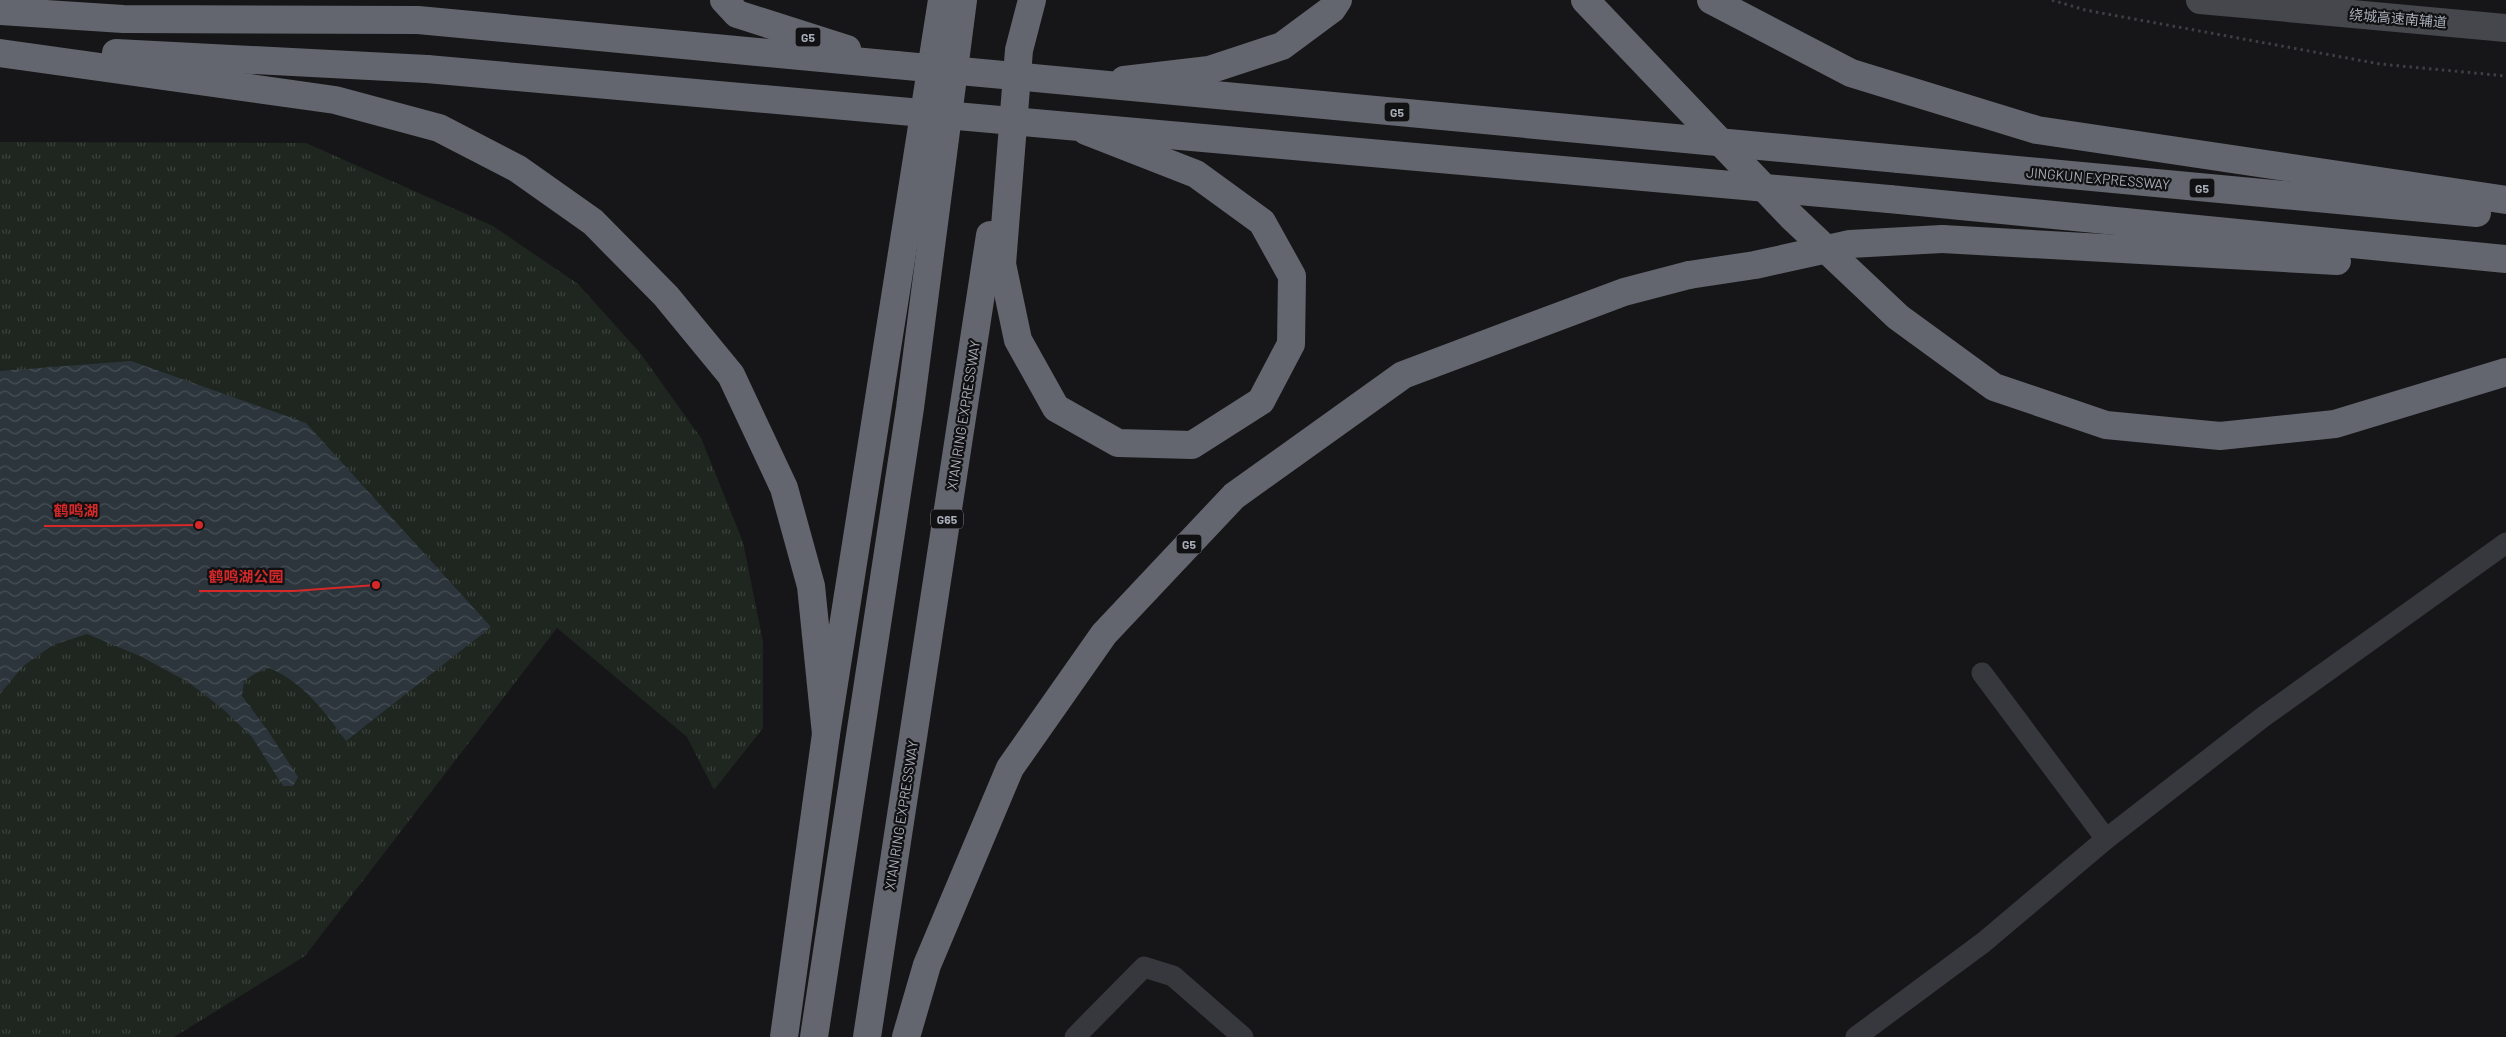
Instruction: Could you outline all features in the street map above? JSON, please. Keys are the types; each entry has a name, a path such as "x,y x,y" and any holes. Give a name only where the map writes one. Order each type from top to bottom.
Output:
{"highway":[{"path":"123,18 184,0"},
{"name":"G5","path":"724,0 737,14 896,65 1094,84"},
{"path":"784,1037 826,734 942,0"},
{"path":"814,1037 910,408 963,0"},
{"name":"XI'AN RING EXPRESSWAY","path":"867,1037 1026,0"},
{"path":"1032,0 1019,50 1002,264 1018,340 1056,408 1118,443 1192,446 1261,401 1291,344 1292,276 1262,222 1196,174 1077,127"},
{"path":"1094,84 1209,70 1282,46 1332,9 1338,0"},
{"path":"1585,0 1799,224 1898,317 1994,387 2106,425 2220,436 2335,424 2506,372"},
{"path":"1711,0 1851,74 2037,130 2506,200"},
{"path":"0,11 123,18 418,20 896,65"},
{"path":"0,47 427,69 1889,200 2506,259"},
{"path":"0,53 335,100 439,128 518,169 593,222 666,296 731,376 784,488 811,586 826,734"},
{"name":"JINGKUN EXPRESSWAY","path":"1094,84 2506,216"},
{"name":"G5","path":"906,1037 927,965 1010,768 1104,634 1234,496 1403,376 1624,292 1689,275 1756,265 1850,244 1942,238 2506,270"}],"street":[{"name":"绕城高速南辅道","path":"2200,0 2506,28"},
{"path":"1856,1037 1984,942 2106,839 2263,716 2506,543"},
{"path":"1982,673 2106,839"},
{"path":"1075,1037 1144,967 1173,976 1243,1037"}],"path":[{"path":"2052,0 2085,10 2380,64 2506,76"}],"green space":[{"path":"0,142 306,143 493,226 578,284 641,354 701,438 743,542 763,642 763,728 714,790 687,737 557,628 305,956 174,1037 0,1037"}],"water":[{"path":"131,361 306,423 491,627 346,741 312,699 281,674 269,668 256,673 244,681 242,696 298,777 293,786 283,786 252,737 223,709 188,682 140,656 87,634 53,645 23,666 0,694 0,371"}],"place":[{"name":"鹤鸣湖","path":"199,525"},
{"name":"鹤鸣湖公园","path":"376,585"}]}
